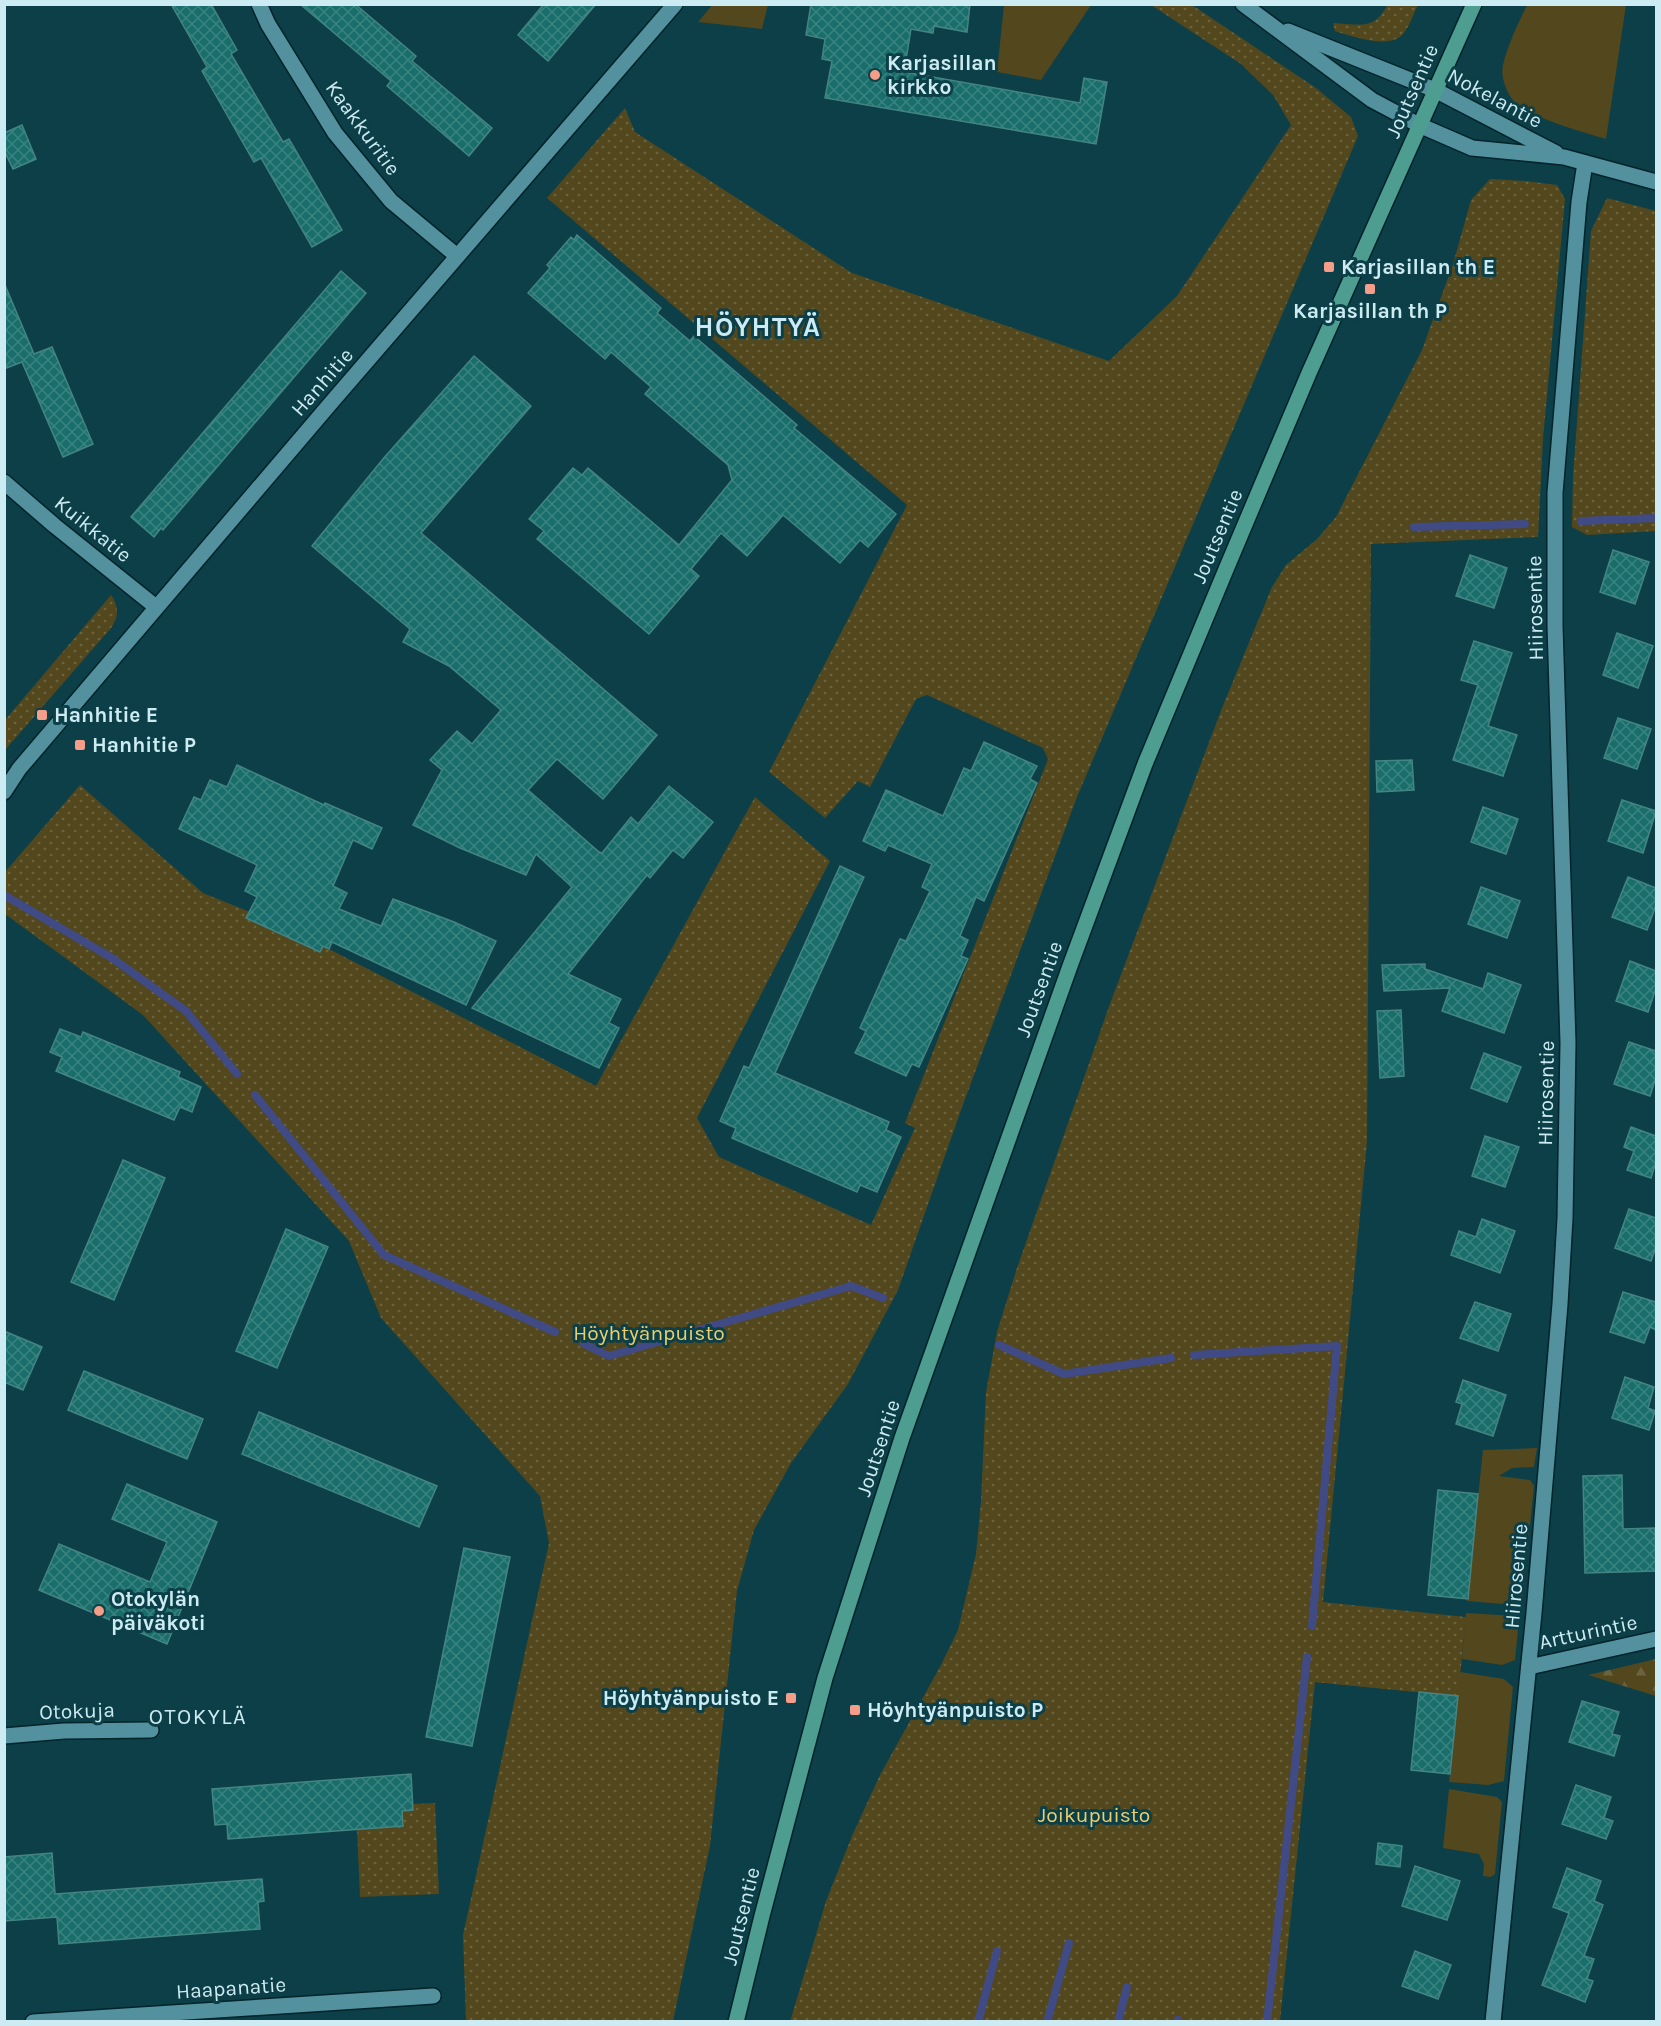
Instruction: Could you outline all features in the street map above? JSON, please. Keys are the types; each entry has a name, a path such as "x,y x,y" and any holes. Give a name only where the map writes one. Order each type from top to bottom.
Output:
{"main road":[{"name":"Joutsentie","path":"736,2022 828,1667 902,1438 1070,966 1145,764 1218,588 1309,373 1474,4"}],"street":[{"name":"Kaakkuritie","path":"259,4 268,24 335,133 391,201 457,256"},
{"name":"Hanhitie","path":"4,792 19,769 156,607 675,4"},
{"name":"Nokelantie","path":"1243,4 1372,100 1419,126 1472,148 1564,157 1656,182"},
{"name":"Nokelantie","path":"1271,24 1435,90 1564,157"},
{"name":"Hiirosentie","path":"1493,2022 1529,1667 1565,1218 1568,1043 1555,626 1555,493 1579,202 1585,163"},
{"name":"Kuikkatie","path":"4,482 156,607"},
{"name":"Artturintie","path":"1529,1667 1656,1639"},
{"name":"Otokuja","path":"4,1736 64,1731 151,1730"},
{"name":"Haapanatie","path":"33,2022 433,1996"}],"green space":[{"path":"713,4 768,4 762,29 698,22"},
{"path":"1004,4 1091,5 1041,80 997,72"},
{"name":"Höyhtyänpuisto","path":"1151,5 1192,5 1316,88 1351,117 1358,136 1077,797 961,1110 898,1290 848,1384 791,1463 754,1530 737,1591 710,1846 673,2021 466,2021 463,1935 549,1543 540,1496 381,1318 349,1241 143,1015 5,914 5,872 80,785 203,893 250,912 247,919 319,952 323,946 596,1086 755,797 830,861 697,1118 719,1157 871,1225 915,1128 905,1123 1048,759 1043,748 927,695 916,699 870,787 858,781 825,818 769,772 907,505 547,198 625,108 635,132 852,273 1109,361 1177,296 1291,125 1273,95 1241,64"},
{"path":"1387,5 1418,5 1410,24 1397,39 1370,40 1335,31 1333,23 1358,25 1377,19"},
{"path":"1527,5 1626,5 1606,139 1539,116 1519,106 1508,93 1504,82 1503,65 1510,42"},
{"name":"Joikupuisto","path":"1490,179 1557,185 1565,199 1543,439 1538,537 1371,544 1367,1142 1323,1602 1466,1617 1458,1696 1315,1682 1280,2021 790,2022 826,1901 852,1836 880,1775 958,1630 976,1554 986,1392 997,1332 1017,1268 1111,1001 1222,708 1272,587 1286,565 1317,539 1336,517 1422,350 1453,264 1471,200"},
{"path":"1607,198 1656,211 1656,531 1587,535 1572,527 1573,477 1591,231"},
{"path":"111,595 117,612 111,628 5,750 5,720"},
{"path":"1537,1448 1534,1467 1512,1468 1499,1476 1530,1480 1534,1486 1522,1602 1515,1605 1467,1601 1483,1450"},
{"path":"1466,1613 1517,1616 1519,1620 1515,1660 1502,1665 1462,1659"},
{"path":"1656,1659 1656,1696 1588,1675"},
{"path":"1460,1672 1504,1679 1513,1687 1504,1781 1488,1785 1449,1782 1457,1696 1315,1682"},
{"path":"1449,1789 1497,1797 1502,1802 1495,1874 1491,1877 1483,1876 1484,1864 1479,1854 1443,1848"},
{"path":"435,1803 439,1894 360,1897 357,1829 402,1811 413,1810 413,1804"}],"building":[{"path":"171,4 211,4 237,50 231,54 283,142 289,139 342,230 312,247 261,158 254,162 202,71 207,67"},
{"path":"300,4 355,4 416,56 412,61 492,128 469,156 387,86 391,81"},
{"path":"544,4 596,4 548,61 518,35"},
{"name":"Karjasillan kirkko","path":"811,4 970,4 967,32 934,26 933,33 911,29 904,72 1080,103 1084,78 1107,82 1096,144 825,98 832,61 822,59 825,39 806,35"},
{"path":"22,125 36,159 13,169 4,150 4,133"},
{"path":"577,235 661,308 657,313 690,341 694,336 797,425 794,428 896,514 868,547 860,540 840,563 783,515 747,556 721,533 691,569 699,576 649,634 537,539 544,531 529,519 573,468 582,475 588,468 679,545 732,480 728,465 645,394 651,387 611,352 605,359 528,293 550,268 547,265 571,237 574,240"},
{"path":"341,271 366,293 163,530 161,528 154,537 131,517"},
{"path":"5,285 34,354 52,347 93,444 63,457 22,362 4,369"},
{"path":"474,356 531,406 421,533 657,735 603,799 557,759 528,790 602,853 631,817 638,824 669,786 713,822 683,858 673,850 650,878 647,875 568,974 621,999 609,1023 619,1028 599,1068 472,1008 572,887 536,854 526,875 460,848 413,825 442,770 430,760 457,731 472,744 501,710 449,666 403,642 410,629 312,546 383,459"},
{"path":"1613,550 1649,562 1635,604 1600,592"},
{"path":"1470,555 1507,568 1494,608 1456,596"},
{"path":"1617,633 1653,646 1638,688 1603,675"},
{"path":"1474,641 1512,653 1488,726 1517,735 1503,776 1453,760 1478,685 1461,680"},
{"path":"1618,718 1651,729 1637,769 1604,758"},
{"path":"984,742 1037,766 1030,779 1037,783 984,901 976,897 960,936 968,940 961,956 968,959 919,1067 912,1064 906,1076 855,1053 866,1031 860,1028 900,939 906,941 930,891 922,887 932,864 888,845 885,851 863,841 886,790 943,816 964,768 971,771"},
{"path":"1412,760 1414,790 1377,792 1376,761"},
{"path":"237,765 324,805 325,803 382,828 372,849 353,840 333,886 347,893 339,909 381,926 393,899 496,941 466,1005 332,942 329,949 323,946 320,952 246,918 257,897 245,891 257,865 179,829 194,797 201,800 210,780 227,787"},
{"path":"1622,800 1656,811 1643,853 1608,841"},
{"path":"1483,807 1518,819 1506,854 1471,842"},
{"path":"840,866 864,877 775,1073 889,1122 886,1130 901,1137 877,1192 860,1185 857,1192 732,1138 736,1128 720,1121 744,1066 749,1068"},
{"path":"1628,877 1656,888 1656,905 1647,930 1612,917"},
{"path":"1481,887 1520,901 1507,938 1468,924"},
{"path":"1630,961 1656,971 1656,988 1648,1012 1616,1001"},
{"path":"1425,964 1425,969 1483,989 1488,973 1521,985 1504,1033 1442,1011 1450,988 1384,991 1382,965"},
{"path":"1401,1010 1404,1076 1380,1078 1377,1011"},
{"path":"60,1029 81,1037 83,1032 180,1072 178,1077 201,1087 192,1112 180,1107 174,1120 56,1071 62,1057 50,1052"},
{"path":"1629,1042 1656,1051 1656,1077 1650,1096 1614,1084"},
{"path":"1484,1053 1521,1067 1507,1102 1471,1088"},
{"path":"1631,1127 1656,1136 1656,1162 1651,1178 1627,1170 1634,1151 1624,1147"},
{"path":"1485,1136 1519,1147 1505,1187 1472,1176"},
{"path":"123,1160 165,1178 114,1300 71,1282"},
{"path":"1629,1209 1656,1218 1656,1247 1651,1261 1615,1248"},
{"path":"1482,1219 1515,1231 1500,1273 1451,1255 1459,1231 1476,1237"},
{"path":"286,1229 328,1247 277,1368 236,1351"},
{"path":"1623,1292 1656,1302 1656,1330 1650,1327 1644,1343 1610,1332"},
{"path":"1475,1302 1511,1314 1498,1351 1460,1338"},
{"path":"4,1331 42,1347 23,1390 4,1382"},
{"path":"84,1371 203,1419 187,1459 68,1410"},
{"path":"1625,1377 1654,1387 1648,1408 1655,1411 1649,1430 1612,1418"},
{"path":"1463,1380 1506,1395 1493,1436 1456,1424 1462,1404 1456,1402"},
{"path":"259,1412 437,1486 419,1527 242,1454"},
{"path":"1622,1475 1623,1529 1655,1528 1656,1571 1585,1573 1583,1476"},
{"path":"127,1484 217,1522 167,1644 39,1590 59,1544 150,1582 167,1542 112,1519"},
{"path":"1438,1490 1478,1494 1468,1599 1428,1595"},
{"path":"464,1548 510,1557 472,1746 426,1737"},
{"path":"1419,1692 1458,1696 1450,1774 1411,1770"},
{"path":"1582,1701 1619,1712 1612,1734 1620,1736 1614,1756 1569,1742"},
{"path":"411,1774 413,1810 402,1811 403,1826 228,1839 227,1824 215,1825 212,1789"},
{"path":"1576,1785 1611,1797 1604,1818 1613,1821 1606,1839 1562,1824"},
{"path":"1378,1843 1402,1846 1400,1867 1376,1864"},
{"path":"52,1853 55,1894 262,1879 264,1901 258,1902 260,1929 59,1944 57,1917 4,1921 4,1857"},
{"path":"1415,1866 1460,1881 1447,1920 1402,1906"},
{"path":"1567,1868 1601,1881 1594,1901 1603,1905 1584,1956 1594,1959 1587,1979 1593,1981 1585,2002 1542,1985 1569,1913 1553,1907"},
{"path":"1415,1951 1451,1965 1438,1999 1402,1986"}],"waterway":[{"path":"1581,521 1656,518"},
{"path":"1414,527 1525,524"},
{"path":"4,895 112,958 186,1011 237,1074"},
{"path":"255,1095 384,1255 555,1332"},
{"path":"584,1344 609,1356 851,1286 883,1298"},
{"path":"999,1345 1064,1374 1171,1358"},
{"path":"1194,1355 1337,1346 1312,1626"},
{"path":"1267,2022 1307,1657"},
{"path":"1047,2022 1069,1943"},
{"path":"978,2022 997,1951"},
{"path":"1118,2022 1127,1987"}],"place":[{"name":"Karjasillan kirkko","path":"875,75"},
{"name":"Karjasillan th E","path":"1329,267"},
{"name":"Karjasillan th P","path":"1370,289"},
{"name":"Hanhitie E","path":"42,715"},
{"name":"Hanhitie P","path":"80,745"},
{"name":"Otokylän päiväkoti","path":"99,1611"},
{"name":"Höyhtyänpuisto E","path":"791,1698"},
{"name":"Höyhtyänpuisto P","path":"855,1710"}],"district":[{"name":"HÖYHTYÄ","path":"758,327"},
{"name":"OTOKYLÄ","path":"198,1716"}]}
